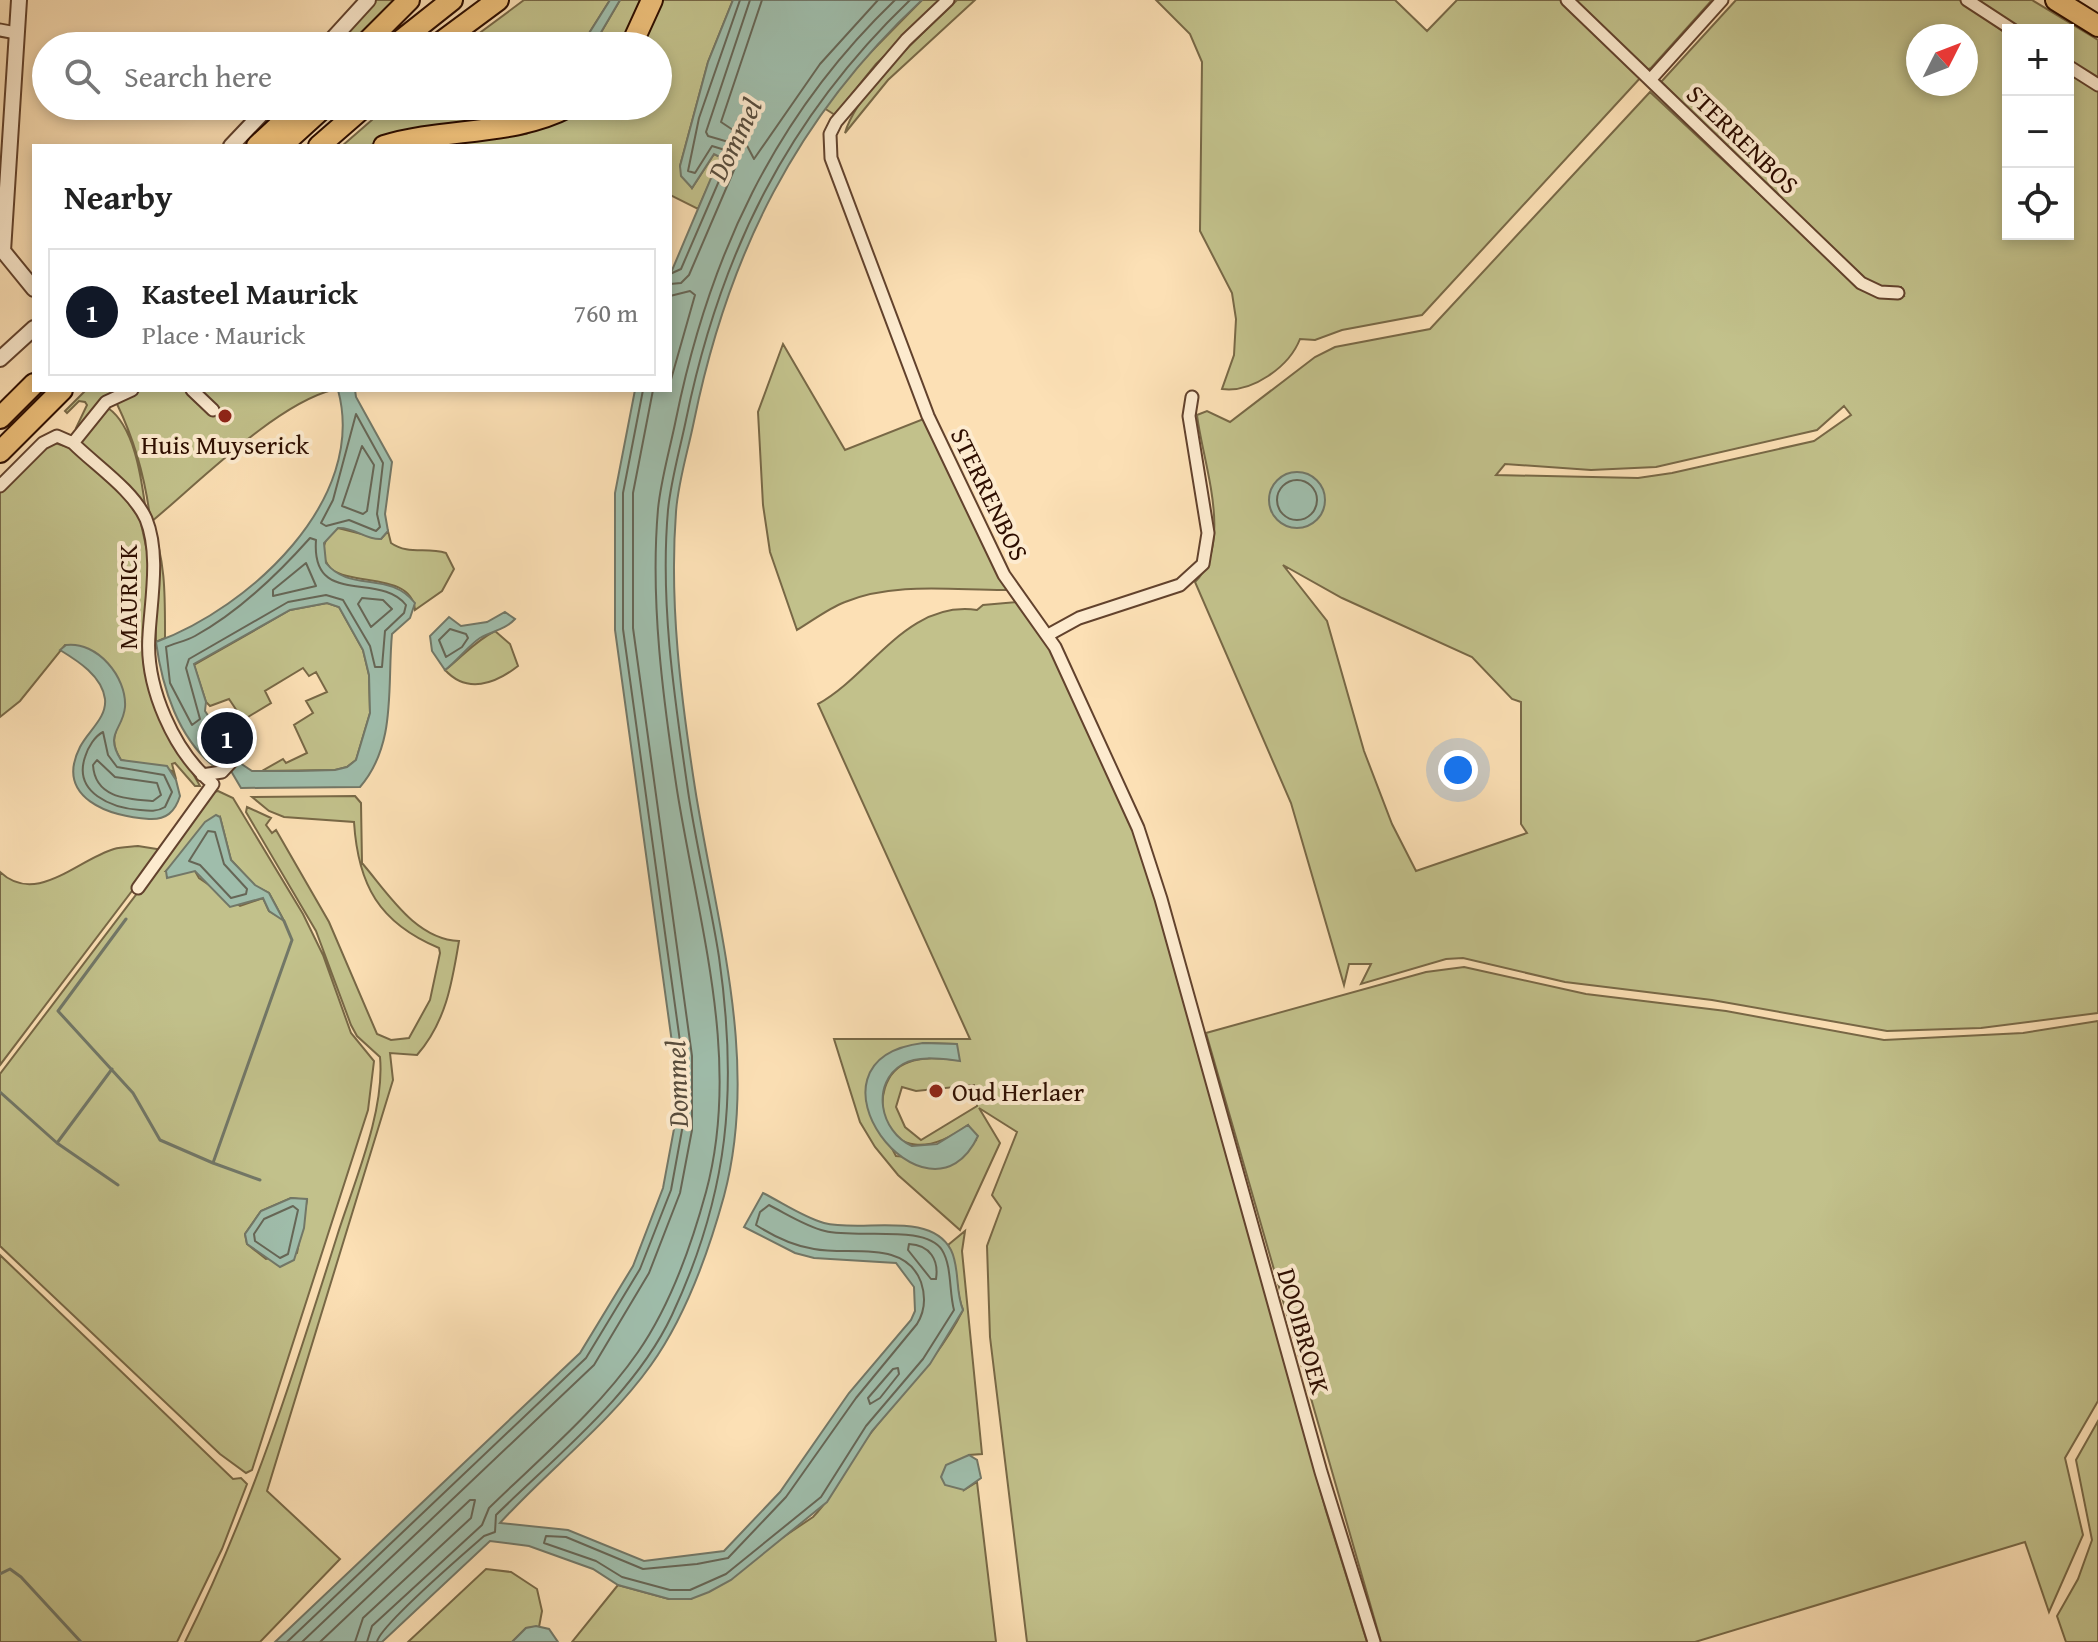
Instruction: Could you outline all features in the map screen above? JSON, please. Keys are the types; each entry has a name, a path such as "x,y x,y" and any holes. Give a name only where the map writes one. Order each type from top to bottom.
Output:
{"highway":[{"path":"377,32 409,0"},
{"path":"412,32 452,0"},
{"path":"455,32 498,0"},
{"path":"637,32 652,0"},
{"path":"2056,0 2098,26"},
{"path":"259,144 285,120"},
{"path":"283,144 310,120"},
{"path":"321,144 349,120"},
{"path":"392,144 420,137 521,125 534,120"},
{"path":"0,418 32,386"},
{"path":"0,452 60,392"}],"street":[{"path":"19,0 2,250 32,287"},
{"path":"339,32 368,0"},
{"name":"STERRENBOS","path":"948,0 906,40 836,122 828,145 928,416 1004,575 1048,635 1138,828 1197,1029"},
{"name":"STERRENBOS","path":"1567,0 1861,283 1880,292 1898,293"},
{"path":"1650,80 1722,0"},
{"path":"1967,0 2004,24"},
{"path":"0,30 16,33"},
{"path":"2074,70 2098,85"},
{"path":"233,144 256,120"},
{"path":"0,359 32,330"},
{"path":"0,486 50,438 70,441 106,402 128,392"},
{"path":"194,392 213,410"},
{"path":"1048,635 1079,618 1180,585 1203,564 1208,533 1189,416 1192,397"},
{"name":"MAURICK","path":"70,441 145,516 151,549 150,666 170,724 202,775"},
{"path":"202,775 215,776 228,769 235,758"},
{"path":"138,888 213,784 202,775"},
{"name":"DOOIBROEK","path":"1197,1029 1321,1472 1374,1642"}],"shaded area":[{"path":"375,0 397,0 364,32 346,32"},
{"path":"524,0 610,0 590,32 481,32"},
{"path":"620,0 645,0 631,32 601,32"},
{"path":"660,0 733,0 708,62 680,166 692,188 714,154 721,157 698,209 672,196 672,144 443,144 526,134 556,120 672,120 672,32 647,32"},
{"path":"922,0 943,0 876,64 835,115 824,108 862,61"},
{"path":"957,0 975,0 888,80 845,133 852,116 877,80"},
{"path":"1156,0 1395,0 1427,31 1457,0 1562,0 1642,76 1422,315 1342,330 1315,340 1300,339 1287,359 1268,376 1245,387 1222,389 1234,355 1236,319 1232,293 1200,231 1202,62 1190,34"},
{"path":"1576,0 1712,0 1645,71"},
{"path":"1736,0 1960,0 2002,31 2002,240 2074,240 2074,75 2098,91 2098,1013 1981,1028 1887,1031 1712,1000 1565,982 1463,958 1446,959 1361,984 1371,964 1349,964 1344,985 1291,803 1195,582 1207,566 1213,546 1214,525 1213,502 1197,415 1207,411 1230,422 1315,357 1335,347 1430,329 1650,92 1862,290 1886,297 1904,296 1901,287 1877,287 1866,280 1661,82","holes":["1844,406 1851,415 1814,441 1672,473 1638,478 1496,475 1505,464 1591,470 1656,467 1817,430","1283,565 1342,598 1472,657 1512,699 1521,702 1521,824 1527,833 1416,871 1392,824 1364,751 1327,621"]},
{"path":"1973,0 2032,0 2072,24 2007,24"},
{"path":"2074,25 2098,40 2098,80 2074,66"},
{"path":"372,120 504,120 376,144 344,144"},
{"path":"783,344 845,450 926,418 1011,590 927,588 885,591 839,605 797,630 770,552 763,505 758,412"},
{"path":"84,392 119,392 81,431 76,428 87,405 85,402 79,401 67,413 65,411"},
{"path":"124,392 326,392 310,398 262,428 151,522 160,551 165,594 165,638 156,642 153,549 146,492 130,434 117,404"},
{"path":"108,408 117,416 130,439 145,505 80,442"},
{"path":"55,443 74,449 124,497 140,519 149,560 145,651 182,754 200,786 195,786 175,763 172,764 176,779 172,771 121,760 114,736 123,710 123,694 110,666 83,649 65,645 20,701 0,717 0,492 42,449"},
{"path":"338,528 381,539 388,531 391,543 397,547 446,553 454,569 442,591 415,610 404,590 331,569 323,552 328,537"},
{"path":"1017,602 1051,650 1125,803 1162,919 1326,1511 1367,1642 1027,1642 990,1337 987,1246 1001,1208 992,1195 1017,1132 979,1108 1000,1143 960,1230 898,1175 860,1122 834,1039 970,1039 818,704 855,676 891,642 930,616 952,610 977,610 983,605","holes":["923,1043 956,1044 959,1060 915,1060 894,1072 885,1088 883,1106 887,1124 898,1138 915,1145 938,1141 968,1125 976,1140 956,1161 896,1156 866,1100 867,1082","974,1085 977,1106 921,1140 905,1127 896,1107 902,1087 916,1091"]},
{"path":"327,603 339,607 363,650 369,675 370,713 356,760 347,767 335,770 262,771 283,759 286,763 307,753 294,725 313,713 306,701 327,692 316,672 309,676 303,668 265,691 271,703 243,720 229,699 210,706 206,702 194,665 290,610"},
{"path":"495,631 510,644 518,666 500,678 481,684 462,682 445,670 475,644"},
{"path":"214,792 233,798 303,914 323,955 351,1033 374,1061 368,1110 252,1470 246,1473 220,1454 0,1246 0,1074","holes":["220,817 231,860 255,886 269,893 283,919 269,911 263,898 240,906 199,878 195,871 166,871","291,1198 307,1200 297,1253 266,1259 247,1244 245,1234 261,1211"]},
{"path":"355,796 361,803 362,863 416,923 443,938 459,941 446,1001 427,1042 417,1055 390,1053 393,1080 267,1491 340,1559 260,1642 185,1642 231,1542 288,1389 367,1145 380,1078 380,1057 357,1036 351,1025 316,931 246,812 247,807 271,818 266,825 272,833 276,830 329,922 377,1034 391,1040 409,1038 430,1000 440,953 439,948 401,927 376,899 361,865 354,822 284,817 269,811 252,797"},
{"path":"138,846 163,850 0,1065 0,872 14,881 42,883 114,849"},
{"path":"1464,967 1586,994 1726,1011 1884,1040 2023,1033 2098,1021 2098,1401 2065,1458 2083,1535 2049,1612 2025,1542 1695,1642 1381,1642 1206,1033 1426,972"},
{"path":"965,1231 962,1251 982,1454 969,1455 964,1490 977,1482 996,1642 572,1642 618,1585 669,1599 691,1599 813,1517 865,1440 933,1358 954,1327 963,1310 948,1245"},
{"path":"0,1255 233,1479 241,1478 247,1484 222,1549 177,1642 0,1642"},
{"path":"2098,1421 2098,1642 2066,1642 2057,1616 2078,1579 2092,1540 2076,1460"},
{"path":"486,1569 511,1572 537,1589 542,1611 539,1627 526,1628 512,1642 408,1642"}],"water":[{"path":"610,0 620,0 601,32 590,32"},
{"name":"Dommel","path":"733,0 922,0 877,45 838,92 803,141 774,192 726,302 708,360 679,489 674,581 681,685 695,788 731,992 736,1043 738,1094 734,1145 724,1196 695,1284 675,1326 651,1365 597,1427 500,1523 568,1530 644,1561 724,1551 780,1492 849,1393 911,1320 915,1311 914,1287 896,1263 814,1258 795,1253 744,1227 763,1193 824,1223 894,1225 928,1230 941,1238 951,1250 963,1310 930,1364 872,1431 827,1502 731,1580 709,1592 691,1599 669,1599 618,1585 593,1569 529,1546 490,1541 382,1642 275,1642 580,1353 633,1266 663,1188 674,1129 674,1057 615,630 615,493 635,392 672,392 672,270 720,157 714,154 692,188 681,176 680,166 708,62"},
{"path":"338,392 355,392 392,462 385,514 388,531 381,539 375,539 350,529 338,528 324,543 326,563 346,577 394,587 415,603 410,618 392,634 388,714 380,752 360,787 241,788 231,771 237,761 252,771 298,771 335,770 347,767 356,760 370,713 369,675 363,650 339,607 327,603 290,610 194,664 206,702 205,711 211,720 204,729 232,757 224,766 216,768 191,742 174,711 156,642 192,626 228,604 262,576 293,544 318,509 335,471 343,431"},
{"path":"1297,472 1317,480 1325,500 1317,520 1297,528 1277,520 1269,500 1277,480"},
{"path":"505,612 515,619 476,641 445,670 432,651 430,636 449,617 461,626 487,622"},
{"path":"66,645 89,649 108,663 115,673 121,684 125,707 114,737 116,751 121,760 167,766 176,780 180,796 172,811 165,816 149,819 118,814 103,809 80,792 74,779 74,765 80,747 103,712 105,699 94,676 60,650"},
{"path":"216,815 220,817 231,860 255,885 269,893 284,921 269,911 263,898 230,907 195,871 167,878 166,871 205,822"},
{"path":"923,1043 957,1044 960,1061 916,1059 893,1072 883,1095 886,1119 892,1130 912,1146 937,1144 968,1125 978,1136 956,1163 929,1169 903,1158 881,1136 867,1108 867,1080 884,1056"},
{"path":"291,1198 307,1199 304,1228 294,1260 280,1267 247,1244 245,1234 261,1211"},
{"path":"969,1455 977,1460 981,1478 964,1490 945,1485 941,1477 946,1465"},
{"path":"536,1626 549,1629 558,1642 512,1642 526,1628"}],"waterway":[{"path":"126,919 58,1011 133,1093 160,1140 213,1163 292,940 284,921"},
{"path":"0,1092 57,1143 112,1069"},
{"path":"57,1143 118,1185"},
{"path":"213,1163 260,1180"},
{"path":"0,1574 10,1569 21,1577 81,1642"}],"place":[{"name":"Huis Muyserick","path":"225,416"},
{"name":"Kasteel Maurick","path":"227,738"},
{"name":"Oud Herlaer","path":"936,1091"}]}
